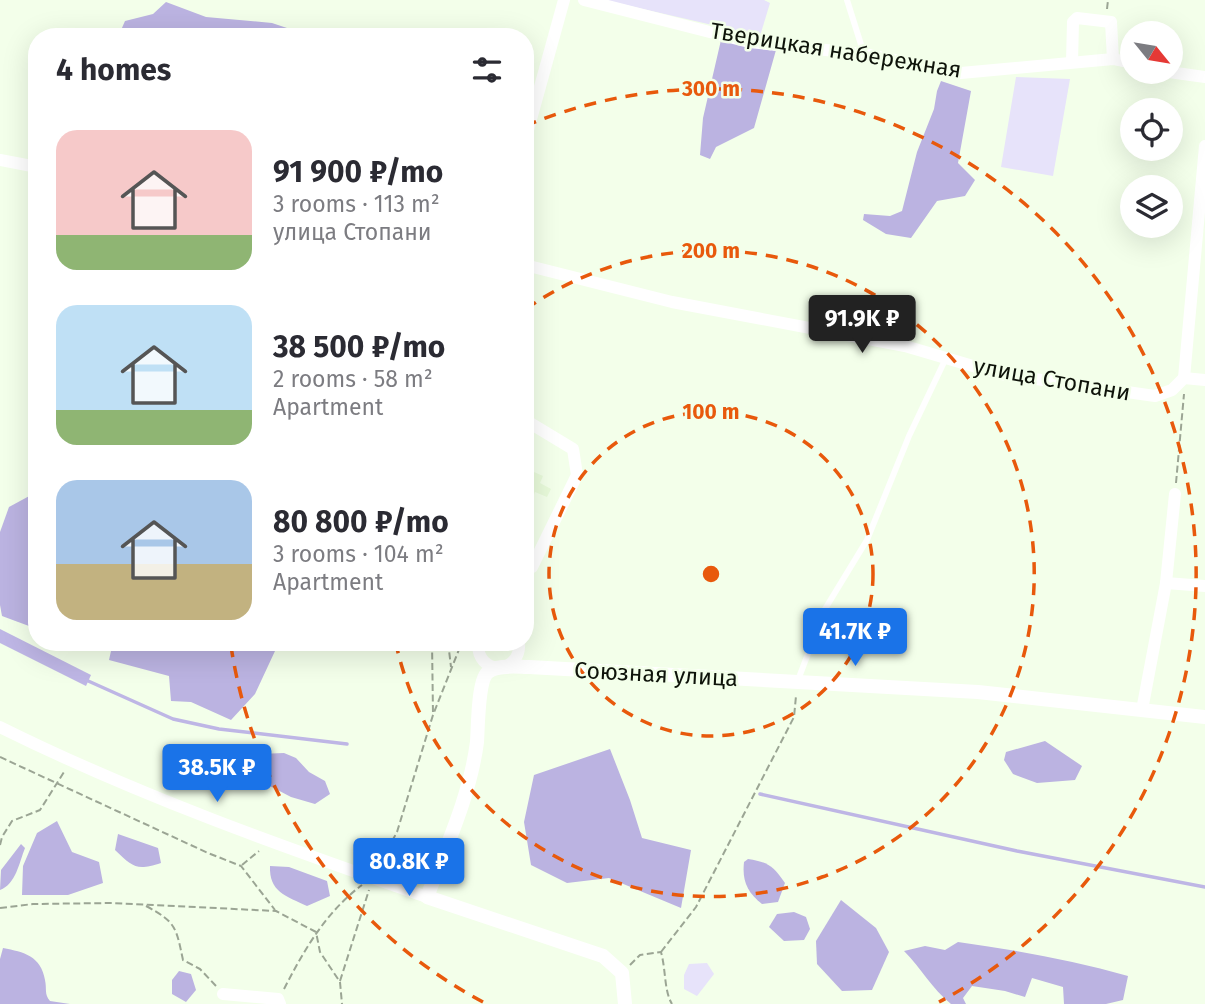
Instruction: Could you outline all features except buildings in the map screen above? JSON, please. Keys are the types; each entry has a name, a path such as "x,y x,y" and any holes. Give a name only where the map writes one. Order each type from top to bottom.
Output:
{"street":[{"path":"534,108 564,0"},
{"name":"Тверицкая набережная","path":"584,0 749,42 864,54 961,73 1072,62 1120,60"},
{"path":"1072,62 1073,22 1077,18 1111,22 1113,59"},
{"path":"1183,74 1205,77"},
{"path":"1205,146 1184,378 1205,380"},
{"path":"0,160 28,165"},
{"name":"улица Стопани","path":"534,267 672,302 905,346 1000,374 1155,396 1172,390 1184,378"},
{"path":"534,425 573,449 577,475 534,563"},
{"path":"1142,709 1166,583 1175,494"},
{"path":"1166,583 1205,586"},
{"path":"427,897 462,804 476,746 484,668 479,651"},
{"path":"502,667 514,661 518,651"},
{"name":"Союзная улица","path":"484,668 978,692 1205,717"},
{"path":"0,727 69,762 270,843 603,956 622,973 625,1004"},
{"path":"221,999 279,1001"}],"lane":[{"path":"848,0 864,54"},
{"path":"797,682 825,609 867,540 909,436 946,358"}],"path":[{"path":"1107,10 1108,0"},
{"path":"1175,494 1184,378"},
{"path":"432,651 433,715"},
{"path":"450,651 451,668"},
{"path":"342,1004 340,982 372,878 397,832 433,715 458,651"},
{"path":"622,973 640,955 661,953 696,907 794,717 797,682"},
{"path":"0,757 241,866 275,911"},
{"path":"0,845 12,821 40,810 69,762"},
{"path":"241,866 270,843"},
{"path":"279,1001 316,932 346,897 372,878"},
{"path":"0,908 33,904 112,903 275,911 316,932"},
{"path":"145,905 169,918 177,934 183,960 200,969 221,999"},
{"path":"316,932 320,952 340,982"},
{"path":"661,953 666,973 666,994 672,1004"}],"shaded area":[{"path":"604,0 764,0 770,3 760,36"},
{"path":"166,2 206,17 272,23 287,28 122,28 125,21 153,14"},
{"path":"721,40 776,50 754,128 716,147 710,159 700,155 703,118"},
{"path":"1016,77 1070,79 1053,176 1001,167"},
{"path":"941,81 971,91 958,163 975,180 965,196 937,201 911,238 886,234 863,220 864,214 890,216 902,211 917,152 934,109"},
{"path":"534,472 543,476 540,483 551,489 547,497 535,492 534,494"},
{"path":"28,497 28,626 2,616 0,605 0,532 9,507"},
{"path":"0,629 28,643 28,651 44,651 91,675 86,686 0,643"},
{"path":"111,651 275,651 255,694 231,720 191,702 171,701 169,676 109,660"},
{"path":"1045,741 1082,766 1075,780 1037,783 1013,774 1004,760 1006,752"},
{"path":"242,749 259,754 284,753 296,758 309,772 325,781 330,794 315,804 291,797 243,772 240,761"},
{"path":"610,749 642,838 691,850 681,908 609,878 567,883 531,865 524,822 534,775"},
{"path":"57,821 72,852 99,862 103,883 68,895 22,895 23,866 37,833"},
{"path":"118,834 158,848 161,863 146,867 131,864 115,850"},
{"path":"21,844 25,848 16,872 10,883 0,890 1,870"},
{"path":"748,859 769,866 785,883 778,902 762,904 749,890 744,869 744,862"},
{"path":"270,866 289,867 327,881 330,896 307,906 292,899 280,892 272,882"},
{"path":"841,900 876,928 889,952 872,990 842,991 817,964 816,941"},
{"path":"794,912 806,917 810,929 804,940 784,941 769,927 777,914"},
{"path":"958,942 1044,956 1128,976 1123,1000 1106,1004 1064,1004 1063,987 1032,978 1025,997 972,986 963,998 966,1004 951,1004 904,951 925,946 945,950"},
{"path":"3,948 35,960 43,972 46,994 50,1001 70,1004 0,1004 0,959"},
{"path":"707,963 714,974 697,996 684,989 684,975 689,964"},
{"path":"179,971 191,974 196,990 186,1002 172,994 172,980"}],"waterway":[{"path":"86,680 173,719 219,729 347,744"},
{"path":"760,794 1017,851 1205,887"}]}
